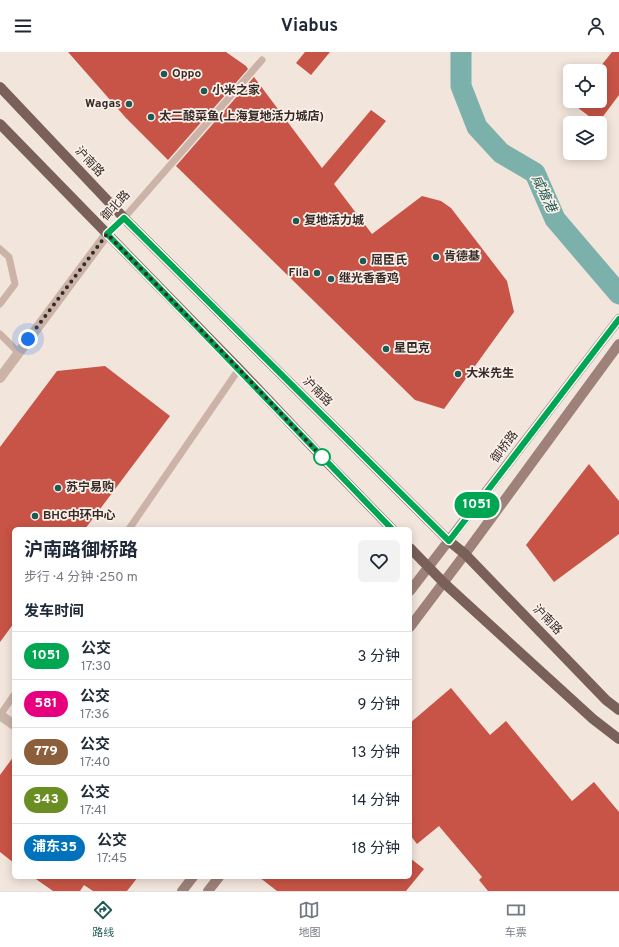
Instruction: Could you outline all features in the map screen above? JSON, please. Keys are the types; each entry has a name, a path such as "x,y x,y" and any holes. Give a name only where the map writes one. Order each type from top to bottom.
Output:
{"main road":[{"name":"沪南路","path":"0,87 124,218 449,541 465,554 606,700 619,710"},
{"path":"0,124 239,369 390,527"},
{"name":"御桥路","path":"412,588 619,319"},
{"path":"412,624 619,344"},
{"path":"412,550 444,583 593,720 619,739"},
{"path":"184,891 192,879"},
{"path":"208,891 217,879"}],"street":[{"name":"御北路","path":"0,378 107,234"},
{"path":"0,715 12,724"}],"lane":[{"name":"御北路","path":"107,234 124,218 262,60"},
{"path":"0,249 9,257 15,284 0,304"},
{"path":"0,334 18,352"},
{"path":"130,527 239,369"},
{"path":"0,715 12,698"}],"building":[{"path":"68,52 226,52 248,69 168,160 126,118"},
{"path":"305,52 330,52 311,75 296,63"},
{"path":"612,52 619,52 619,95 603,116 589,116 578,108 607,108 607,64 602,64"},
{"name":"复地活力城","path":"254,77 322,168 371,110 386,121 334,184 372,234 422,196 441,201 451,208 507,281 514,312 444,409 415,400 176,166"},
{"name":"苏宁易购","path":"105,366 170,416 87,527 12,527 12,626 0,642 0,447 57,371"},
{"path":"589,464 619,501 619,534 554,582 526,545"},
{"path":"451,688 490,735 506,721 572,801 594,782 619,812 619,891 488,891 479,880 482,877 439,826 417,844 412,838 412,721"},
{"path":"12,759 12,861 0,852 0,775"},
{"path":"412,860 424,869 406,891 277,891 262,879 412,879"},
{"path":"36,879 136,879 127,891 93,891 84,885 80,891 53,891"}],"waterway":[{"name":"咸塘港","path":"461,52 461,86 477,127 501,153 535,173 555,219 619,294"}],"bus line":[{"name":"1051","path":"390,527 107,234 124,218 449,541 619,319"}],"place":[{"name":"Oppo","path":"164,74"},
{"name":"小米之家","path":"204,91"},
{"name":"Wagas","path":"129,104"},
{"name":"太二酸菜鱼(上海复地活力城店)","path":"151,117"},
{"name":"复地活力城","path":"296,221"},
{"name":"肯德基","path":"436,257"},
{"name":"屈臣氏","path":"363,261"},
{"name":"Fila","path":"317,273"},
{"name":"继光香香鸡","path":"331,279"},
{"name":"星巴克","path":"386,349"},
{"name":"大米先生","path":"458,374"},
{"name":"苏宁易购","path":"58,488"},
{"name":"BHC中环中心","path":"35,516"}],"route":[{"path":"28,339 107,234 239,369 322,457"}]}
